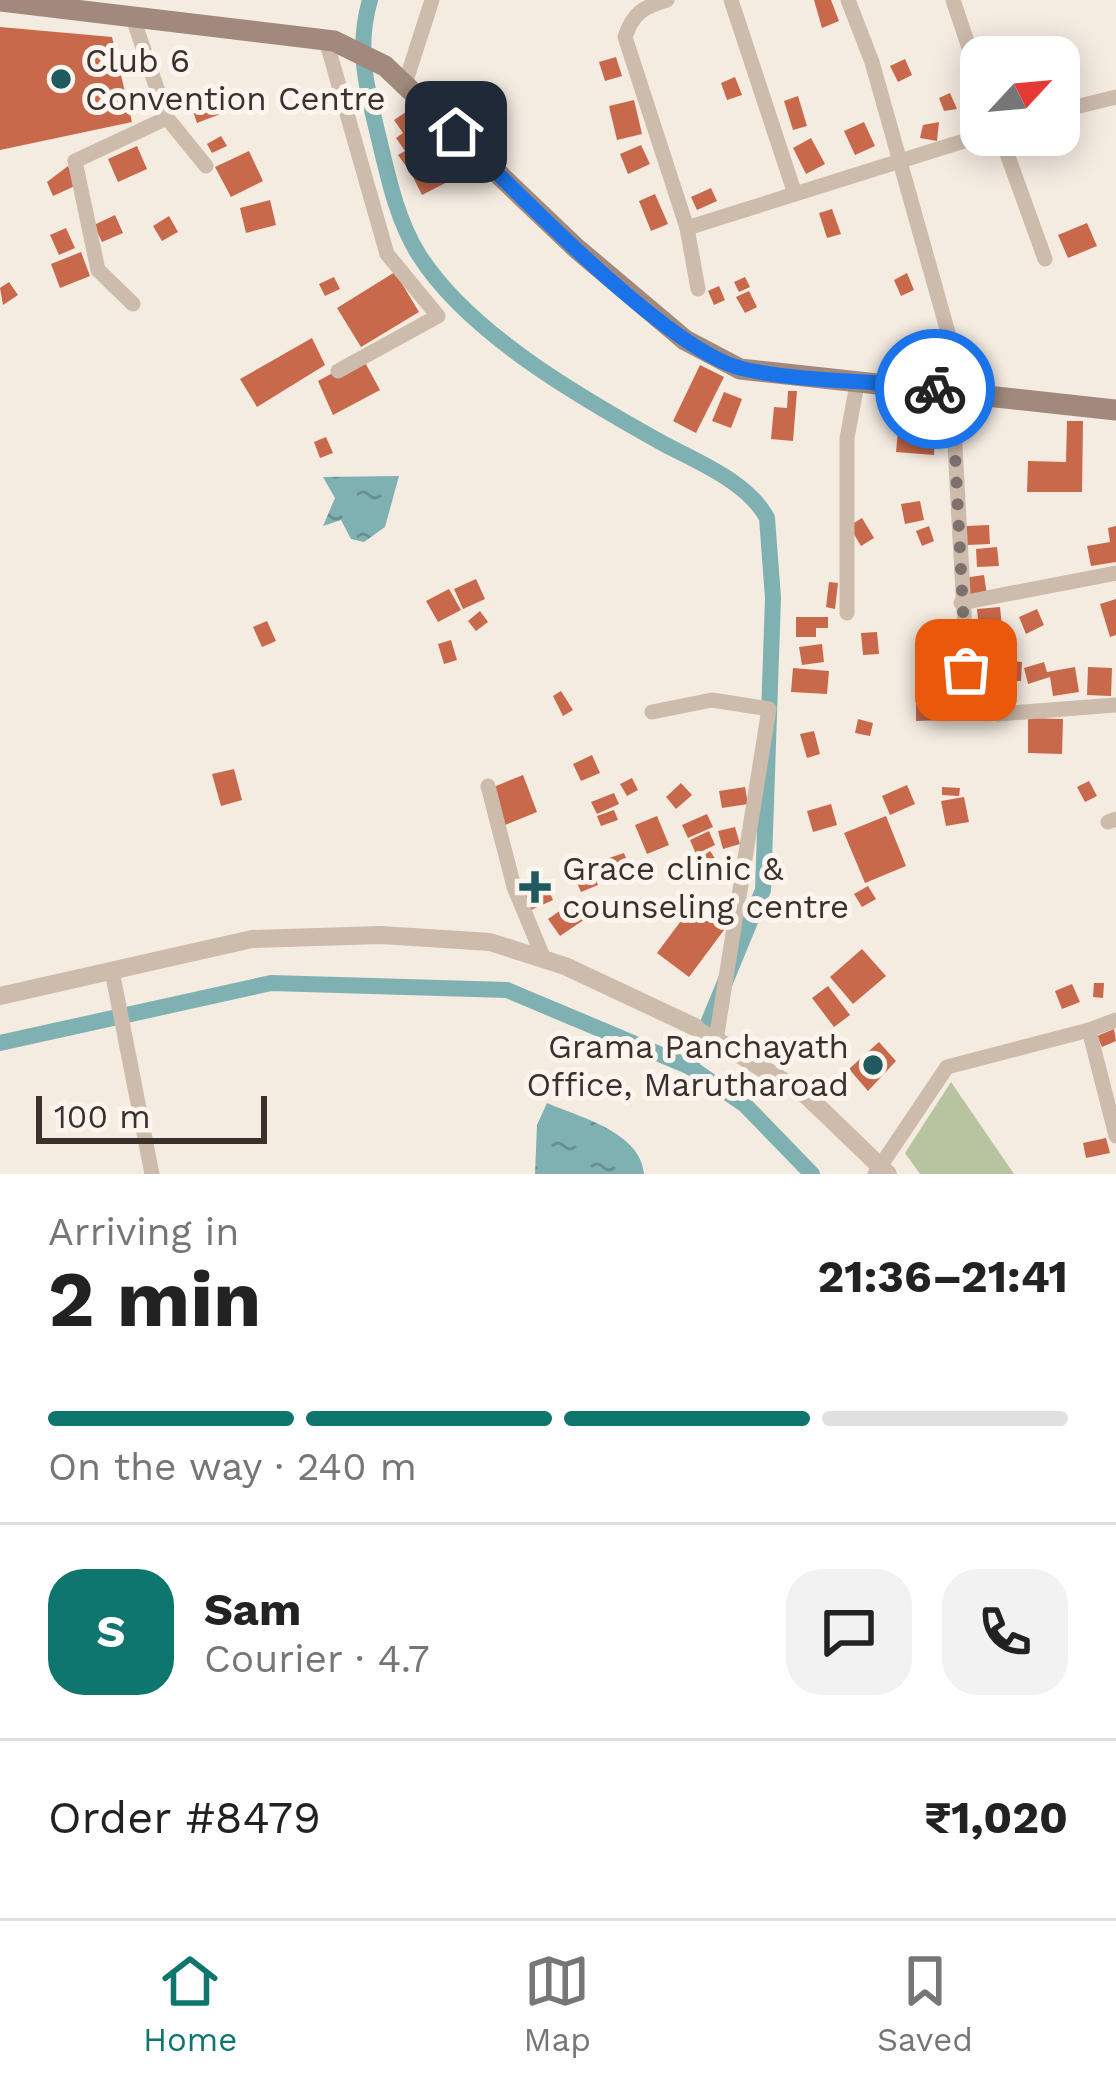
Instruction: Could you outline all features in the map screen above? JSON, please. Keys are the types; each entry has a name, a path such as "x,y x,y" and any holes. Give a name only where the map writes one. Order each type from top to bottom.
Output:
{"main road":[{"path":"0,1 71,7 134,21 330,40 385,66 576,248 686,340 740,369 1116,410"}],"street":[{"path":"404,86 432,0"},
{"path":"667,0 645,6 631,19 625,37 687,228 698,289"},
{"path":"731,0 795,194"},
{"path":"848,0 900,162 958,392 969,704 998,714 1116,705"},
{"path":"953,0 965,36"},
{"path":"134,21 166,118 206,166"},
{"path":"330,40 387,254 438,316 338,371"},
{"path":"1080,106 1116,97"},
{"path":"133,304 98,270 75,161 166,118"},
{"path":"687,228 960,142"},
{"path":"1008,156 1045,259"},
{"path":"848,614 848,438 858,379"},
{"path":"962,603 1116,572"},
{"path":"652,712 712,700 769,710 716,1040"},
{"path":"488,786 514,887 544,959"},
{"path":"0,996 252,939 319,934 490,942 544,959 695,1027 761,1063 806,1095 882,1172 947,1067 1116,1020"},
{"path":"112,971 152,1174"},
{"path":"1089,1030 1116,1136"}],"green space":[{"path":"951,1082 1014,1174 920,1174 905,1153"}],"water":[{"path":"399,476 385,527 364,542 351,539 341,520 323,526 335,498 323,477"},
{"path":"547,1103 620,1137 640,1159 644,1174 535,1174 537,1125"}],"building":[{"path":"814,0 831,0 839,21 822,28"},
{"name":"Club 6 Convention Centre","path":"0,27 112,37 132,122 0,150"},
{"path":"616,57 622,76 605,81 599,62"},
{"path":"905,59 912,75 898,82 890,66"},
{"path":"735,77 742,95 727,100 721,83"},
{"path":"215,93 223,113 197,123 190,102"},
{"path":"950,93 957,109 944,111 939,98"},
{"path":"798,96 807,126 793,130 784,101"},
{"path":"634,100 642,134 617,140 609,106"},
{"path":"406,112 415,126 425,119 432,129 423,135 433,151 411,173 398,155 405,151 396,138 403,133 394,120"},
{"path":"864,122 875,146 855,155 844,131"},
{"path":"939,122 937,141 920,138 923,125"},
{"path":"221,136 227,146 212,153 207,144"},
{"path":"811,138 825,164 806,174 793,148"},
{"path":"641,145 650,164 628,174 620,154"},
{"path":"137,146 147,169 118,182 108,159"},
{"path":"249,151 263,181 231,197 215,167"},
{"path":"446,160 455,178 422,195 413,177"},
{"path":"68,166 77,185 53,196 47,182"},
{"path":"711,188 717,201 697,210 691,197"},
{"path":"655,194 668,224 651,231 639,201"},
{"path":"270,200 276,225 246,233 240,208"},
{"path":"832,209 841,234 827,238 819,213"},
{"path":"115,215 123,233 102,242 94,225"},
{"path":"169,216 178,232 162,241 153,226"},
{"path":"1087,223 1097,246 1068,258 1058,235"},
{"path":"66,228 75,248 59,255 50,235"},
{"path":"81,252 90,276 60,288 51,264"},
{"path":"395,272 419,312 361,347 337,308"},
{"path":"907,273 914,290 901,296 894,280"},
{"path":"334,277 340,289 325,296 319,284"},
{"path":"745,277 750,287 739,292 734,282"},
{"path":"9,282 18,295 3,305 0,288"},
{"path":"719,286 725,300 714,305 708,291"},
{"path":"749,291 757,307 745,313 736,297"},
{"path":"312,338 325,365 257,407 240,379"},
{"path":"362,357 380,390 333,415 318,381"},
{"path":"700,365 724,377 696,433 673,421"},
{"path":"788,391 797,391 793,441 771,439 774,407 787,408"},
{"path":"724,392 742,399 731,428 712,421"},
{"path":"932,409 946,411 943,429 928,427"},
{"path":"1067,421 1083,421 1082,492 1027,492 1028,461 1066,462"},
{"path":"898,431 935,434 934,455 896,452"},
{"path":"326,437 333,453 320,458 314,442"},
{"path":"920,501 924,520 905,524 901,504"},
{"path":"862,518 874,538 861,546 849,526"},
{"path":"989,525 990,544 967,545 966,526"},
{"path":"929,526 934,541 922,546 916,531"},
{"path":"1116,526 1116,562 1091,566 1087,546 1110,542 1108,528"},
{"path":"997,547 999,566 977,567 976,549"},
{"path":"984,575 987,595 966,597 963,578"},
{"path":"476,579 485,599 463,609 454,589"},
{"path":"829,582 838,583 835,609 826,607"},
{"path":"449,589 461,610 438,622 426,601"},
{"path":"1116,599 1116,635 1110,637 1100,604"},
{"path":"1000,607 1002,627 979,629 977,609"},
{"path":"1037,609 1044,625 1026,634 1019,617"},
{"path":"480,611 488,622 476,631 468,621"},
{"path":"796,617 828,617 828,628 816,628 816,637 796,637"},
{"path":"267,621 276,641 262,647 253,627"},
{"path":"996,629 998,648 975,649 974,631"},
{"path":"877,632 879,654 863,655 861,633"},
{"path":"451,640 457,660 444,664 438,644"},
{"path":"822,644 824,662 802,665 799,647"},
{"path":"1011,661 1022,662 1021,681 1010,681"},
{"path":"1044,662 1047,672 1075,667 1079,692 1053,696 1050,677 1028,684 1024,668"},
{"path":"1088,667 1112,668 1111,696 1087,695"},
{"path":"793,668 829,671 827,694 791,692"},
{"path":"561,691 573,710 563,716 553,696"},
{"path":"949,702 949,720 916,721 916,703"},
{"path":"1028,718 1063,719 1062,754 1028,753"},
{"path":"858,719 873,723 870,736 855,733"},
{"path":"814,731 820,754 807,758 800,734"},
{"path":"592,755 600,773 581,781 573,764"},
{"path":"234,769 242,800 221,806 212,774"},
{"path":"523,775 537,812 505,825 491,788"},
{"path":"632,778 638,790 627,796 620,784"},
{"path":"1089,781 1097,796 1085,802 1077,787"},
{"path":"681,783 692,795 676,809 666,797"},
{"path":"907,785 915,804 890,815 882,796"},
{"path":"745,787 748,804 722,808 719,791"},
{"path":"942,787 960,788 959,796 942,795"},
{"path":"614,793 619,804 597,814 591,802"},
{"path":"964,797 969,822 946,826 941,801"},
{"path":"831,804 837,825 813,832 807,811"},
{"path":"614,810 618,820 601,826 597,816"},
{"path":"707,814 713,827 688,838 682,825"},
{"path":"657,816 669,845 647,854 635,825"},
{"path":"886,816 906,866 865,883 844,833"},
{"path":"735,827 740,844 723,849 718,831"},
{"path":"709,831 715,845 696,854 690,840"},
{"path":"710,851 719,864 705,874 696,861"},
{"path":"624,853 628,863 607,870 603,860"},
{"path":"587,859 598,885 581,892 570,867"},
{"path":"541,873 553,900 531,910 521,889"},
{"path":"868,886 876,899 862,907 854,894"},
{"path":"576,900 588,917 560,936 548,919"},
{"path":"695,902 727,926 689,977 657,953"},
{"path":"862,949 886,976 853,1004 830,977"},
{"path":"1094,983 1104,983 1103,998 1093,997"},
{"path":"1072,984 1080,1002 1062,1009 1055,991"},
{"path":"828,986 850,1015 834,1027 812,998"},
{"path":"1114,1029 1116,1041 1102,1047 1097,1036"},
{"name":"Grama Panchayath Office, Marutharoad","path":"879,1042 896,1061 868,1091 849,1069"},
{"path":"1106,1138 1110,1153 1086,1158 1083,1143"}],"waterway":[{"path":"370,0 365,72 387,172 412,242 441,284 467,312 530,362 599,407 721,474 748,494 767,518 773,598 763,890 690,1067"},
{"path":"0,1043 271,983 507,990 690,1067 745,1105 812,1174"}],"way so far":[{"path":"935,389 952,392 966,670"}],"place":[{"name":"Club 6 Convention Centre","path":"61,79"},
{"name":"Grace clinic & counseling centre","path":"535,887"},
{"name":"Grama Panchayath Office, Marutharoad","path":"873,1065"}],"route":[{"path":"456,132 576,248 686,340 740,369 935,389"}]}
